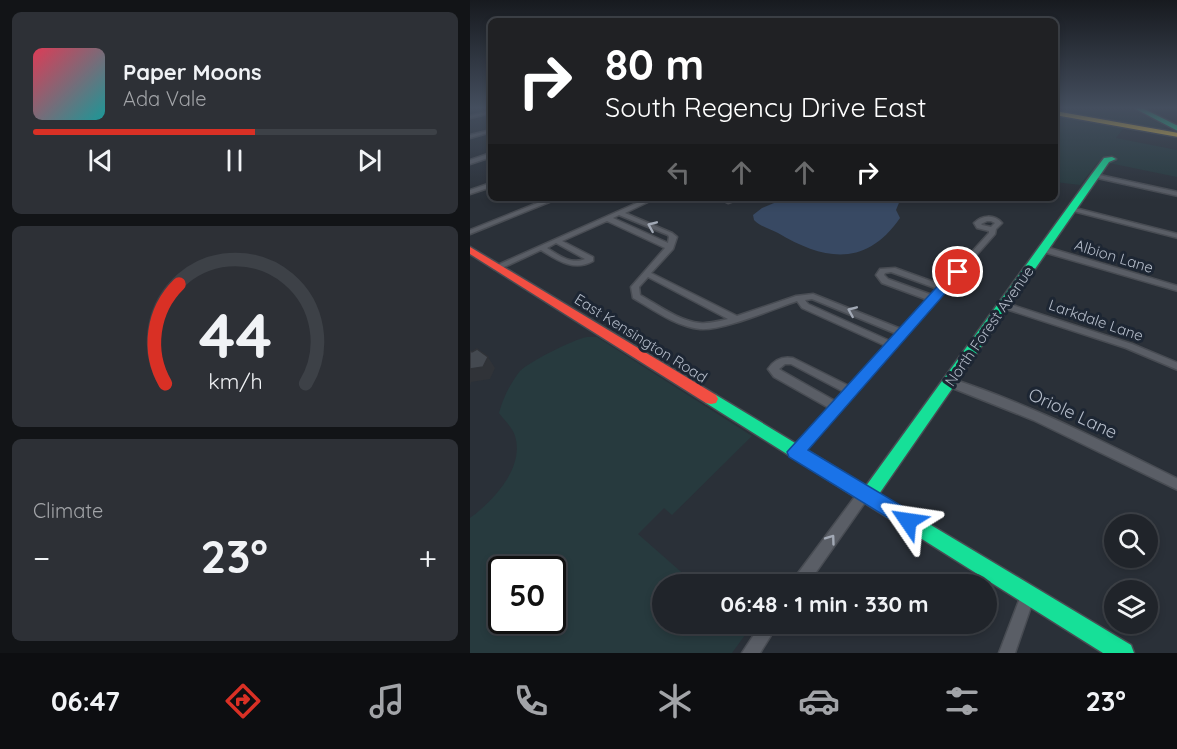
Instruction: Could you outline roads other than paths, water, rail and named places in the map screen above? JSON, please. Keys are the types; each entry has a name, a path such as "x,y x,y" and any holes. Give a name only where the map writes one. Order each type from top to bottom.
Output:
{"main road":[{"name":"North Forest Avenue","path":"866,495 1095,176 1107,160 1112,159"},
{"name":"East Kensington Road","path":"470,250 1123,653"}],"street":[{"path":"472,161 488,157"},
{"path":"1095,176 1178,194"},
{"path":"470,192 488,186"},
{"path":"470,232 548,201"},
{"path":"497,267 646,201"},
{"path":"1071,209 1178,236"},
{"path":"619,213 670,234 674,241 635,287 636,296 688,324 703,327 719,325 734,318 799,298 813,296 902,333"},
{"path":"607,218 670,247"},
{"path":"796,452 993,233 992,229"},
{"path":"542,248 571,264 580,265 590,259 557,241"},
{"name":"Albion Lane","path":"1043,249 1178,289"},
{"path":"934,299 885,280 880,275 883,271 892,270 942,288"},
{"path":"647,274 734,318"},
{"path":"799,298 805,306 891,345"},
{"name":"Larkdale Lane","path":"1004,305 1120,343 1178,367"},
{"path":"837,407 773,369 778,363 786,360 793,361 851,391"},
{"name":"Oriole Lane","path":"949,382 1009,403 1178,485"},
{"name":"North Forest Avenue","path":"806,574 866,495"},
{"path":"1007,653 1028,595"},
{"path":"750,653 763,634"}],"water":[{"path":"779,201 900,201 896,210 900,218 887,234 859,252 828,253 812,249 762,226 754,220 753,215 762,208"}]}
